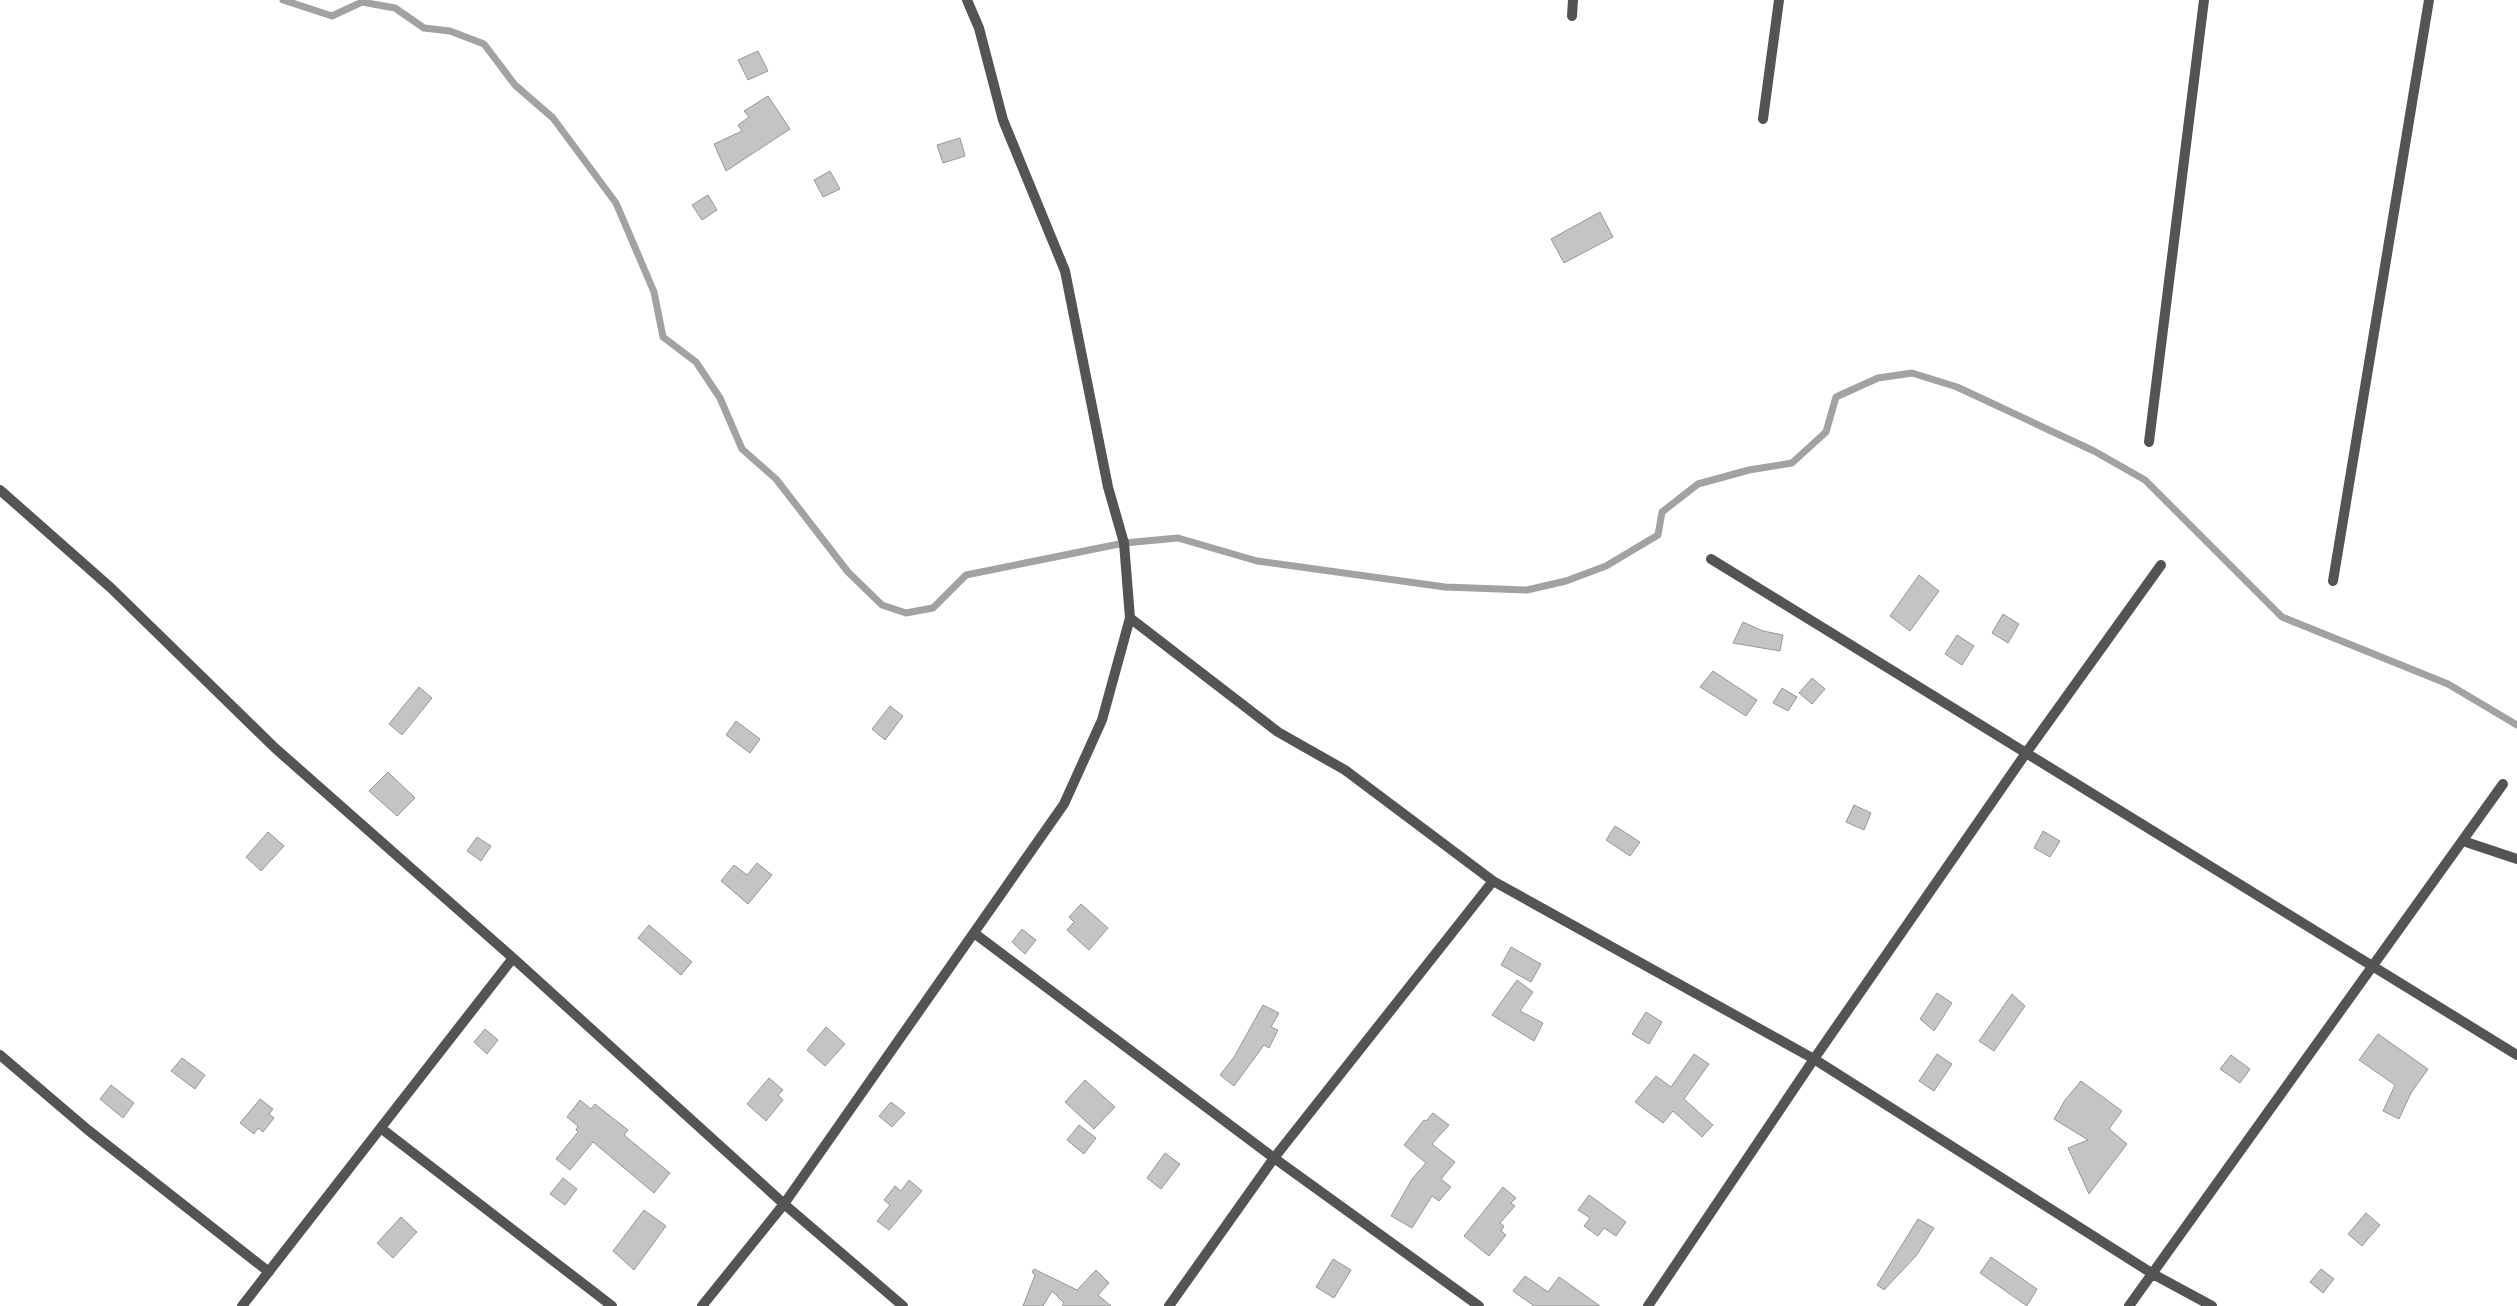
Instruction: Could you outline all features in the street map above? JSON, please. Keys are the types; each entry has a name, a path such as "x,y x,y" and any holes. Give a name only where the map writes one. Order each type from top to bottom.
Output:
{"street":[{"path":"702,1306 784,1204 1064,804 1102,720 1130,618 1124,543 1108,487 1065,271 1003,120 979,28 967,0"},
{"path":"1572,16 1573,0"},
{"path":"1763,119 1779,0"},
{"path":"2149,442 2204,0"},
{"path":"2334,581 2429,0"},
{"path":"0,490 111,588 275,748 513,958 784,1204 903,1306"},
{"path":"1711,559 2517,1055"},
{"path":"1648,1306 1814,1058 2026,752 2161,565"},
{"path":"1130,618 1278,732 1345,770 1493,881 1814,1058 2153,1274 2212,1306"},
{"path":"2129,1306 2503,784"},
{"path":"2463,841 2517,859"},
{"path":"1169,1306 1274,1158 1493,881"},
{"path":"974,933 1274,1158 1480,1306"},
{"path":"242,1306 382,1129 513,958"},
{"path":"0,1055 88,1130 269,1272"},
{"path":"382,1129 612,1306"}],"building":[{"path":"758,51 768,71 748,80 738,60"},
{"path":"768,96 790,129 726,171 714,144 742,131 738,125 749,117 744,111"},
{"path":"960,138 965,156 943,163 937,145"},
{"path":"830,171 840,189 823,197 814,180"},
{"path":"708,195 717,210 702,220 692,205"},
{"path":"1600,212 1613,237 1564,263 1551,239"},
{"path":"1919,575 1939,591 1910,631 1890,616"},
{"path":"2003,614 2019,624 2008,643 1992,633"},
{"path":"1743,622 1763,631 1783,635 1780,651 1733,643"},
{"path":"1957,635 1974,646 1962,665 1945,654"},
{"path":"1713,671 1757,700 1746,716 1700,687"},
{"path":"1812,678 1825,689 1812,704 1799,693"},
{"path":"419,687 432,698 402,735 389,724"},
{"path":"1782,688 1797,697 1788,711 1773,703"},
{"path":"890,706 903,716 885,740 872,729"},
{"path":"736,721 760,739 750,753 726,735"},
{"path":"388,772 415,798 397,816 369,791"},
{"path":"1854,805 1871,813 1864,830 1846,822"},
{"path":"1615,826 1640,842 1630,856 1606,840"},
{"path":"2043,831 2060,841 2050,857 2034,848"},
{"path":"268,832 284,846 261,871 246,857"},
{"path":"477,837 491,846 481,861 467,851"},
{"path":"757,863 772,875 748,904 721,881 734,865 747,875"},
{"path":"1081,904 1108,928 1089,950 1067,930 1074,922 1069,917"},
{"path":"649,925 692,962 681,975 638,938"},
{"path":"1022,929 1036,940 1025,954 1012,942"},
{"path":"1511,947 1541,964 1531,982 1501,965"},
{"path":"1517,980 1533,992 1520,1011 1543,1023 1534,1041 1492,1015"},
{"path":"1937,993 1952,1003 1934,1031 1920,1019"},
{"path":"2012,994 2025,1006 1994,1051 1979,1041"},
{"path":"1263,1005 1279,1013 1271,1027 1278,1030 1269,1048 1264,1045 1234,1086 1220,1075 1234,1057"},
{"path":"1646,1012 1662,1022 1649,1044 1632,1034"},
{"path":"826,1027 845,1044 825,1066 807,1050"},
{"path":"485,1029 498,1040 487,1054 474,1042"},
{"path":"2378,1034 2428,1069 2411,1093 2399,1119 2383,1111 2395,1085 2359,1060"},
{"path":"1694,1054 1709,1064 1684,1099 1713,1125 1702,1137 1673,1111 1663,1123 1635,1102 1656,1076 1671,1087"},
{"path":"1937,1054 1952,1064 1934,1091 1919,1081"},
{"path":"2231,1055 2250,1069 2240,1083 2220,1069"},
{"path":"182,1058 205,1075 195,1089 171,1071"},
{"path":"769,1078 783,1090 778,1095 783,1100 766,1121 747,1104"},
{"path":"1085,1080 1115,1107 1094,1129 1065,1102"},
{"path":"2081,1081 2122,1111 2109,1129 2127,1144 2089,1194 2068,1148 2088,1140 2054,1119 2065,1100"},
{"path":"111,1085 134,1103 123,1118 100,1099"},
{"path":"260,1099 273,1109 269,1114 274,1118 263,1132 258,1128 254,1134 240,1123"},
{"path":"580,1100 591,1109 595,1104 628,1130 624,1135 670,1173 654,1193 593,1142 570,1170 556,1159 578,1132 576,1130 578,1126 567,1117"},
{"path":"891,1102 905,1113 892,1127 879,1116"},
{"path":"1433,1113 1449,1125 1432,1144 1455,1162 1441,1179 1451,1187 1439,1201 1432,1196 1412,1228 1391,1216 1412,1179 1426,1163 1404,1145 1424,1120 1426,1121"},
{"path":"1079,1125 1096,1138 1084,1154 1067,1140"},
{"path":"1165,1153 1180,1164 1161,1189 1147,1178"},
{"path":"563,1178 577,1189 565,1205 550,1194"},
{"path":"909,1180 922,1191 889,1230 877,1221 890,1205 884,1200 895,1186 901,1191"},
{"path":"1503,1187 1516,1198 1511,1203 1515,1206 1500,1223 1504,1226 1501,1231 1506,1235 1489,1256 1464,1236"},
{"path":"1589,1195 1626,1222 1616,1236 1604,1228 1598,1236 1584,1226 1590,1218 1578,1210"},
{"path":"644,1210 666,1226 634,1270 613,1251"},
{"path":"2366,1213 2380,1225 2362,1246 2348,1234"},
{"path":"401,1217 417,1232 393,1258 377,1243"},
{"path":"1918,1219 1934,1228 1916,1256 1884,1290 1877,1285"},
{"path":"1991,1257 2037,1289 2027,1306 1980,1273"},
{"path":"1333,1259 1351,1270 1334,1298 1316,1287"},
{"path":"1034,1269 1077,1290 1096,1270 1109,1283 1098,1295 1111,1306 1062,1306 1064,1303 1052,1291 1043,1306 1023,1306 1035,1275 1032,1272"},
{"path":"2321,1269 2334,1279 2323,1293 2310,1282"},
{"path":"1525,1276 1548,1292 1559,1277 1600,1306 1534,1306 1513,1291"}],"waterway":[{"path":"283,0 332,16 362,2 395,8 424,28 450,31 484,44 515,85 553,118 616,203 654,292 663,337 696,362 720,398 742,449 776,479 848,572 882,605 906,613 933,608 966,575 1124,543 1178,538 1257,561 1445,587 1527,590 1566,581 1606,566 1658,535 1662,512 1698,484 1749,470 1792,463 1826,432 1836,397 1878,378 1912,373 1957,387 2094,451 2145,480 2282,617 2448,684 2517,725"}]}
